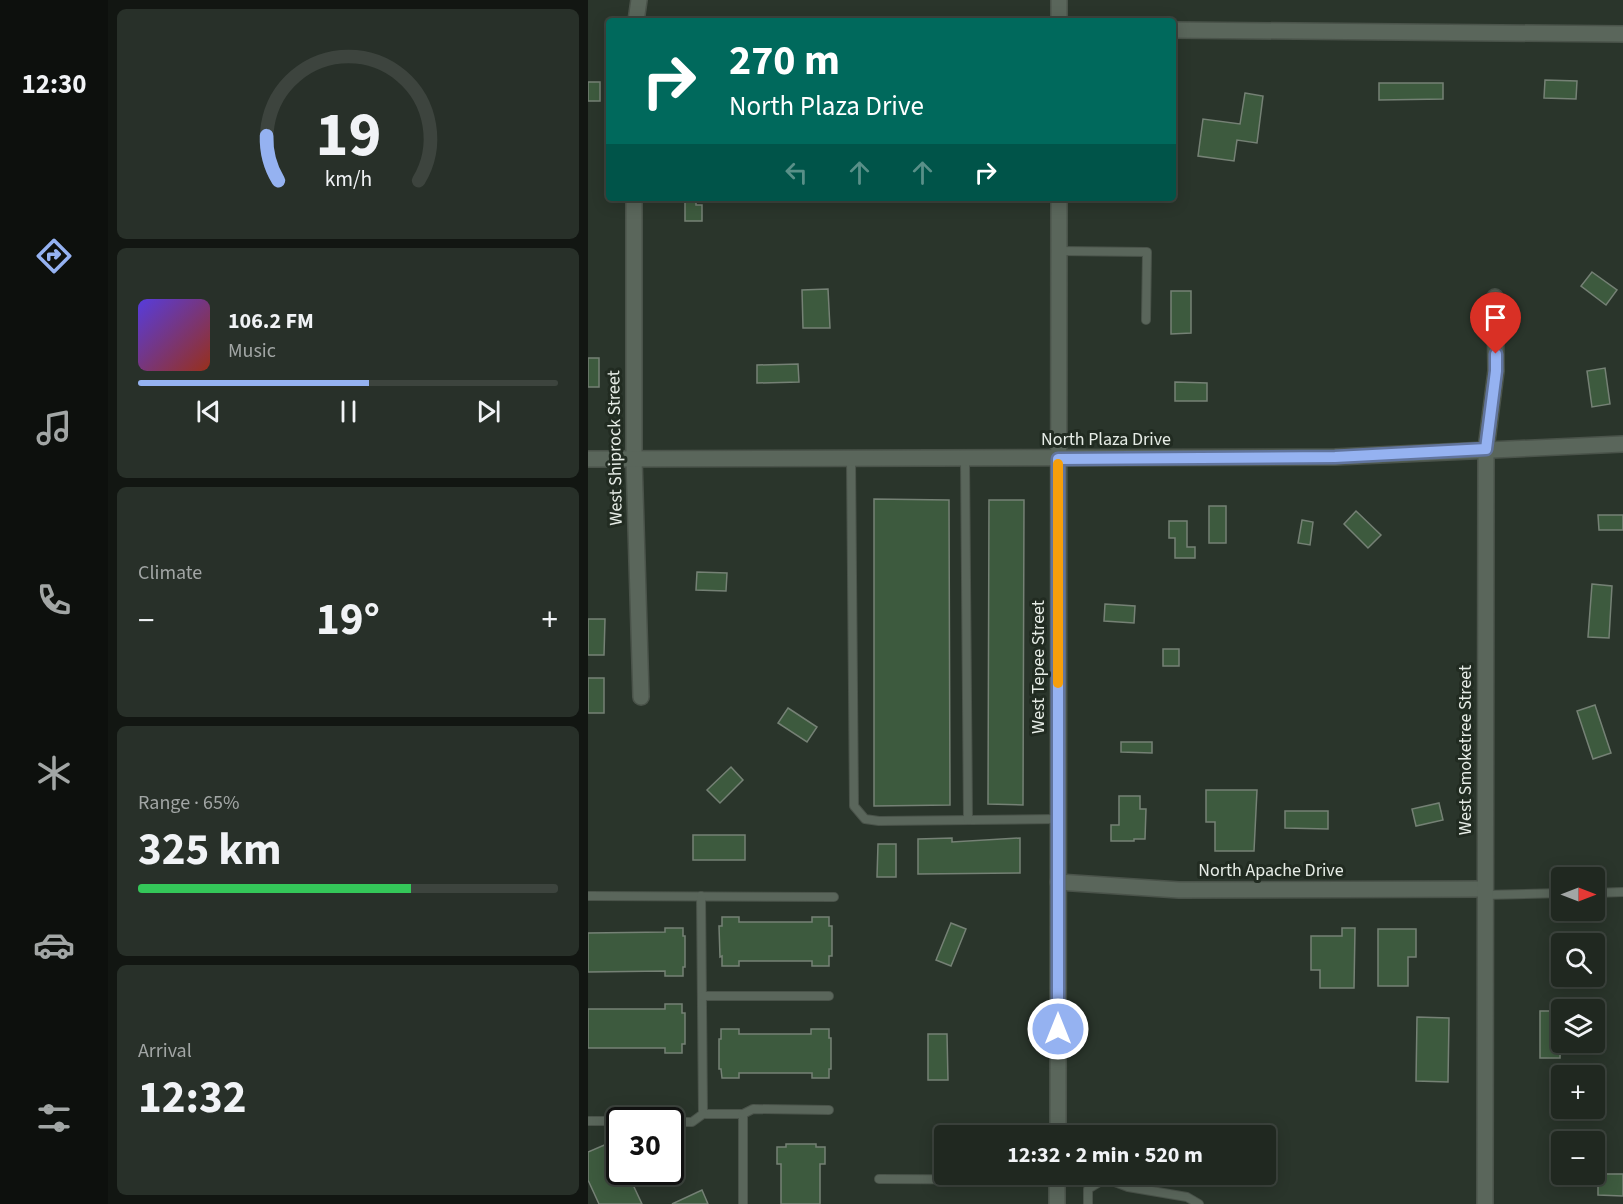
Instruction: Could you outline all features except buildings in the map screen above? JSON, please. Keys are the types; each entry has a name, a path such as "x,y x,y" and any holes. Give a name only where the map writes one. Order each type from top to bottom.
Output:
{"street":[{"path":"636,18 639,0"},
{"path":"1059,0 1059,18"},
{"path":"1176,30 1623,34"},
{"name":"West Shiprock Street","path":"634,201 634,459 641,697"},
{"name":"West Tepee Street","path":"1058,1125 1059,201"},
{"name":"West Smoketree Street","path":"1485,1204 1486,449 1496,371 1495,297"},
{"name":"North Plaza Drive","path":"588,459 1335,457 1623,444"},
{"name":"North Apache Drive","path":"1058,882 1179,890 1484,892"},
{"path":"1057,1185 1057,1204"}],"lane":[{"path":"1059,251 1147,252 1146,320"},
{"path":"851,459 854,806 865,819 879,821 1058,819"},
{"path":"965,459 968,820"},
{"path":"1484,892 1551,893"},
{"path":"1605,893 1623,892"},
{"path":"588,896 834,897"},
{"path":"701,896 703,1114"},
{"path":"702,996 829,996"},
{"path":"684,1122 692,1122 703,1114 743,1114 753,1109 829,1110"},
{"path":"743,1114 743,1204"},
{"path":"588,1121 606,1121"},
{"path":"879,1179 934,1178"},
{"path":"1088,1204 1088,1189 1101,1181 1187,1197 1199,1204"}],"slow traffic":[{"path":"1058,464 1058,683"}],"route":[{"path":"1058,1029 1058,459 1335,457 1486,449 1496,354"}]}
